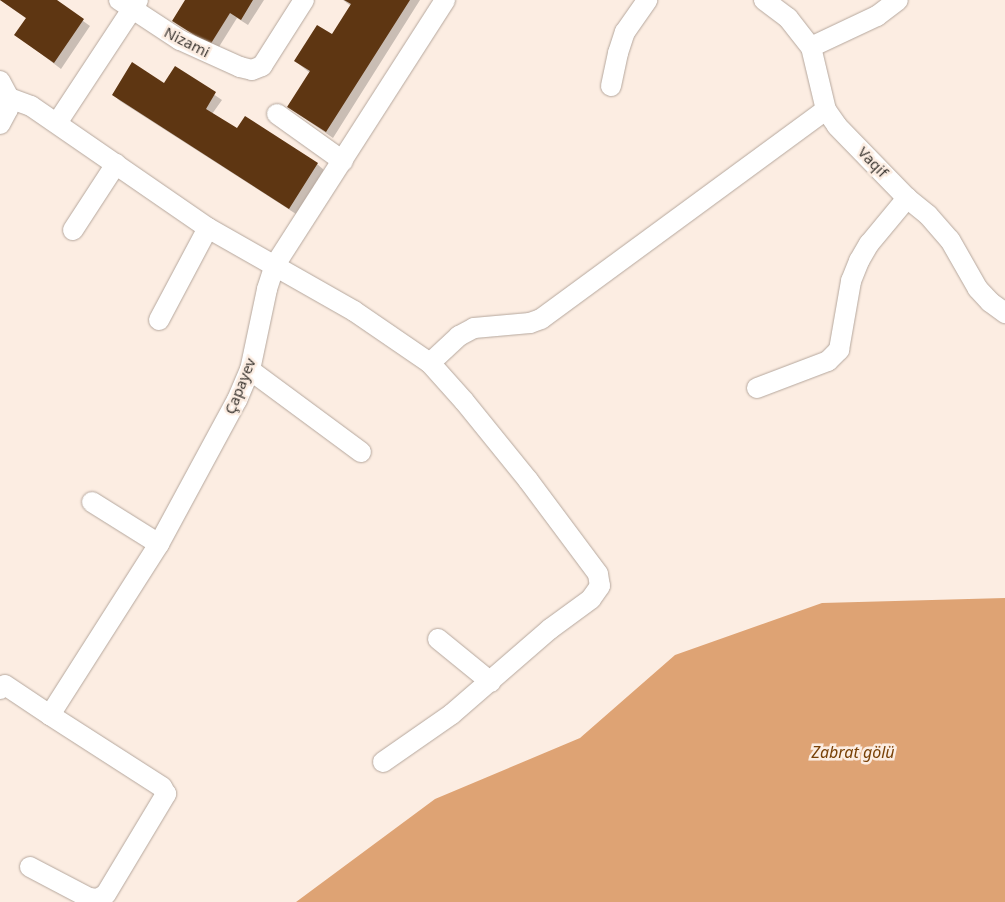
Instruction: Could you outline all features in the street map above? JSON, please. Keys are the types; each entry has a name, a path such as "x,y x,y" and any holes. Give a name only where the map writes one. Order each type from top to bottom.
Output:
{"street":[{"name":"Nizami","path":"129,3 161,30 197,49 252,70 262,66 304,0"},
{"name":"Çapayev","path":"50,714 159,544 206,459 250,370 267,289 275,265 445,0"},
{"path":"612,86 618,53 625,32 647,0"},
{"name":"Vaqif","path":"764,0 788,18 811,47 826,110 837,126 907,198 928,215 944,234 978,289 990,302 1005,313"},
{"path":"811,47 877,16 898,0"},
{"path":"57,122 129,3"},
{"path":"4,90 57,122 208,228 354,311 430,363 464,400 522,472 598,574 600,586 591,599 550,629 452,714 384,762"},
{"path":"0,124 8,109 4,90"},
{"path":"430,363 459,336 474,328 530,323 541,319 826,110"},
{"path":"277,114 342,161"},
{"path":"74,230 116,164"},
{"path":"756,388 828,361 839,350 850,281 869,244 907,198"},
{"path":"159,320 208,228"},
{"path":"250,370 360,452"},
{"path":"92,502 159,544"},
{"path":"438,639 491,682"},
{"path":"2,685 162,787 166,794 106,894 98,899 89,898 30,867"}],"water":[{"name":"Zabrat gölü","path":"1005,598 1005,902 296,902 435,799 580,738 675,655 822,603"}],"building":[{"path":"0,0 57,0 84,19 54,63 14,35 26,18"},
{"path":"185,0 253,0 241,20 230,13 210,45 172,21"},
{"path":"344,0 410,0 326,132 287,107 310,71 294,61 317,25 332,34 351,4"},
{"path":"132,62 164,83 175,66 216,92 206,109 237,128 245,116 318,163 289,209 112,95"}]}
